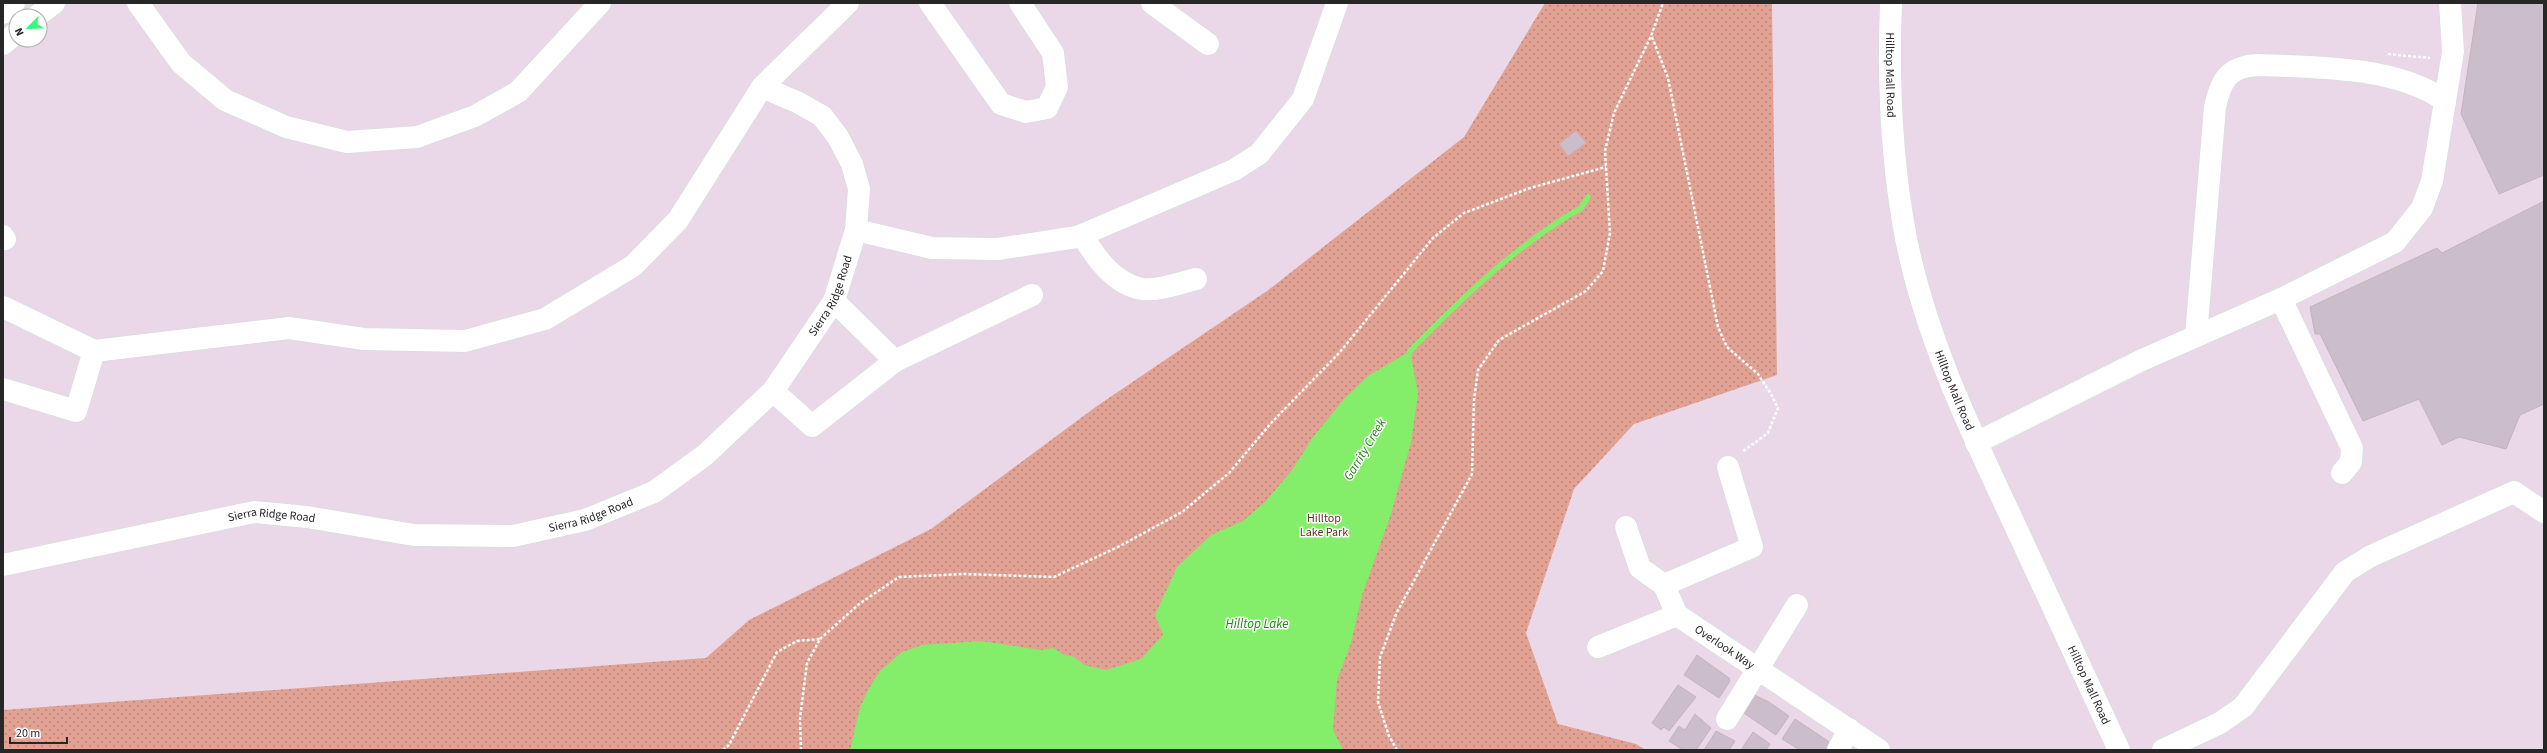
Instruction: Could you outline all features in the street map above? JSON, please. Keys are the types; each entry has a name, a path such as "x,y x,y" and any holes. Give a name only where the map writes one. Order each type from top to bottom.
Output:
{"street":[{"path":"3,13 14,3"},
{"path":"138,3 181,63 225,100 286,127 347,142 417,137 475,116 518,92 600,3"},
{"path":"3,307 94,351 289,328 364,339 466,340 545,319 633,266 678,220 762,87 848,3"},
{"path":"930,3 1001,104 1026,112 1047,108 1057,87 1053,53 1020,3"},
{"path":"1152,3 1208,44"},
{"path":"856,230 932,248 998,249 1082,235 1234,170 1259,154 1303,99 1337,3"},
{"name":"Hilltop Mall Road","path":"1891,3 1889,54 1893,140 1905,234 1930,328 1948,379 1976,442 2120,750"},
{"path":"1976,442 2196,336 2281,299 2395,242 2422,208 2432,181 2453,52 2450,3"},
{"path":"2196,336 2216,106 2219,88 2228,76 2239,66 2257,65 2385,74 2429,90 2445,101"},
{"name":"Sierra Ridge Road","path":"3,565 254,512 307,517 414,535 513,536 585,520 654,492 705,455 773,391 834,301 856,230 859,189 852,164 838,137 822,116 797,102 762,87"},
{"path":"1082,235 1093,254 1109,272 1124,282 1142,289 1158,288 1196,279"},
{"path":"773,391 812,426 895,361 1032,295"},
{"path":"2281,299 2352,448 2351,462 2342,473"},
{"path":"834,301 895,361"},
{"path":"3,389 76,411 94,351"},
{"path":"1664,585 1752,546 1728,467"},
{"path":"2163,750 2220,723 2243,707 2345,572 2371,556 2514,492 2544,512"},
{"path":"1598,647 1677,615 1664,585 1640,568 1626,527"},
{"path":"1727,719 1797,606"},
{"name":"Overlook Way","path":"1677,615 1879,750"},
{"path":"1838,750 1849,729"}],"path":[{"path":"1397,750 1389,736 1378,702 1380,657 1397,612 1472,474 1474,400 1478,370 1499,340 1586,291 1603,271 1610,233 1605,151 1614,113 1651,36 1663,3"},
{"path":"1651,36 1668,78 1718,327 1727,348 1758,374 1772,394 1778,408 1768,433 1746,447 1728,467"},
{"path":"2385,54 2430,58"},
{"path":"801,750 800,718 807,663 820,639 859,604 899,577 957,574 1054,577 1120,546 1182,512 1229,472 1272,422 1340,352 1434,238 1464,213 1530,188 1606,167"},
{"path":"723,750 729,745 777,652 797,641 820,639"}],"green space":[{"name":"Hilltop Lake Park","path":"1545,3 1772,3 1777,375 1634,424 1574,489 1526,633 1558,724 1636,744 1646,750 3,750 3,710 706,658 749,620 931,529 1097,406 1267,291 1464,137"}],"water":[{"name":"Hilltop Lake","path":"1410,351 1418,394 1411,442 1391,514 1362,595 1351,643 1337,680 1333,730 1343,750 850,750 860,707 869,688 880,671 902,652 922,645 981,641 1041,650 1053,648 1065,655 1074,657 1084,665 1106,670 1141,659 1163,635 1155,615 1177,567 1211,535 1243,521 1266,501 1292,470 1313,437 1345,398 1368,376"}],"building":[{"path":"2478,3 2544,3 2544,175 2499,194 2461,114"},
{"path":"1576,131 1586,143 1568,156 1559,144"},
{"path":"2544,201 2544,404 2520,415 2506,449 2459,437 2442,445 2419,399 2363,421 2320,334 2315,334 2310,307 2437,248 2442,253"},
{"path":"1697,655 1729,678 1730,681 1719,698 1684,675"},
{"path":"1678,685 1696,697 1669,731 1664,727 1661,730 1652,723"},
{"path":"1752,694 1769,702 1789,716 1776,735 1741,711"},
{"path":"1695,714 1711,728 1696,750 1683,750 1669,741 1679,726 1685,730"},
{"path":"1795,719 1828,741 1829,745 1825,750 1800,750 1782,739"},
{"path":"1716,731 1735,741 1729,750 1704,750"},
{"path":"1753,732 1770,744 1766,750 1741,750"}],"waterway":[{"name":"Garrity Creek","path":"1408,358 1410,351 1470,292 1534,238 1581,208 1588,197"}]}
